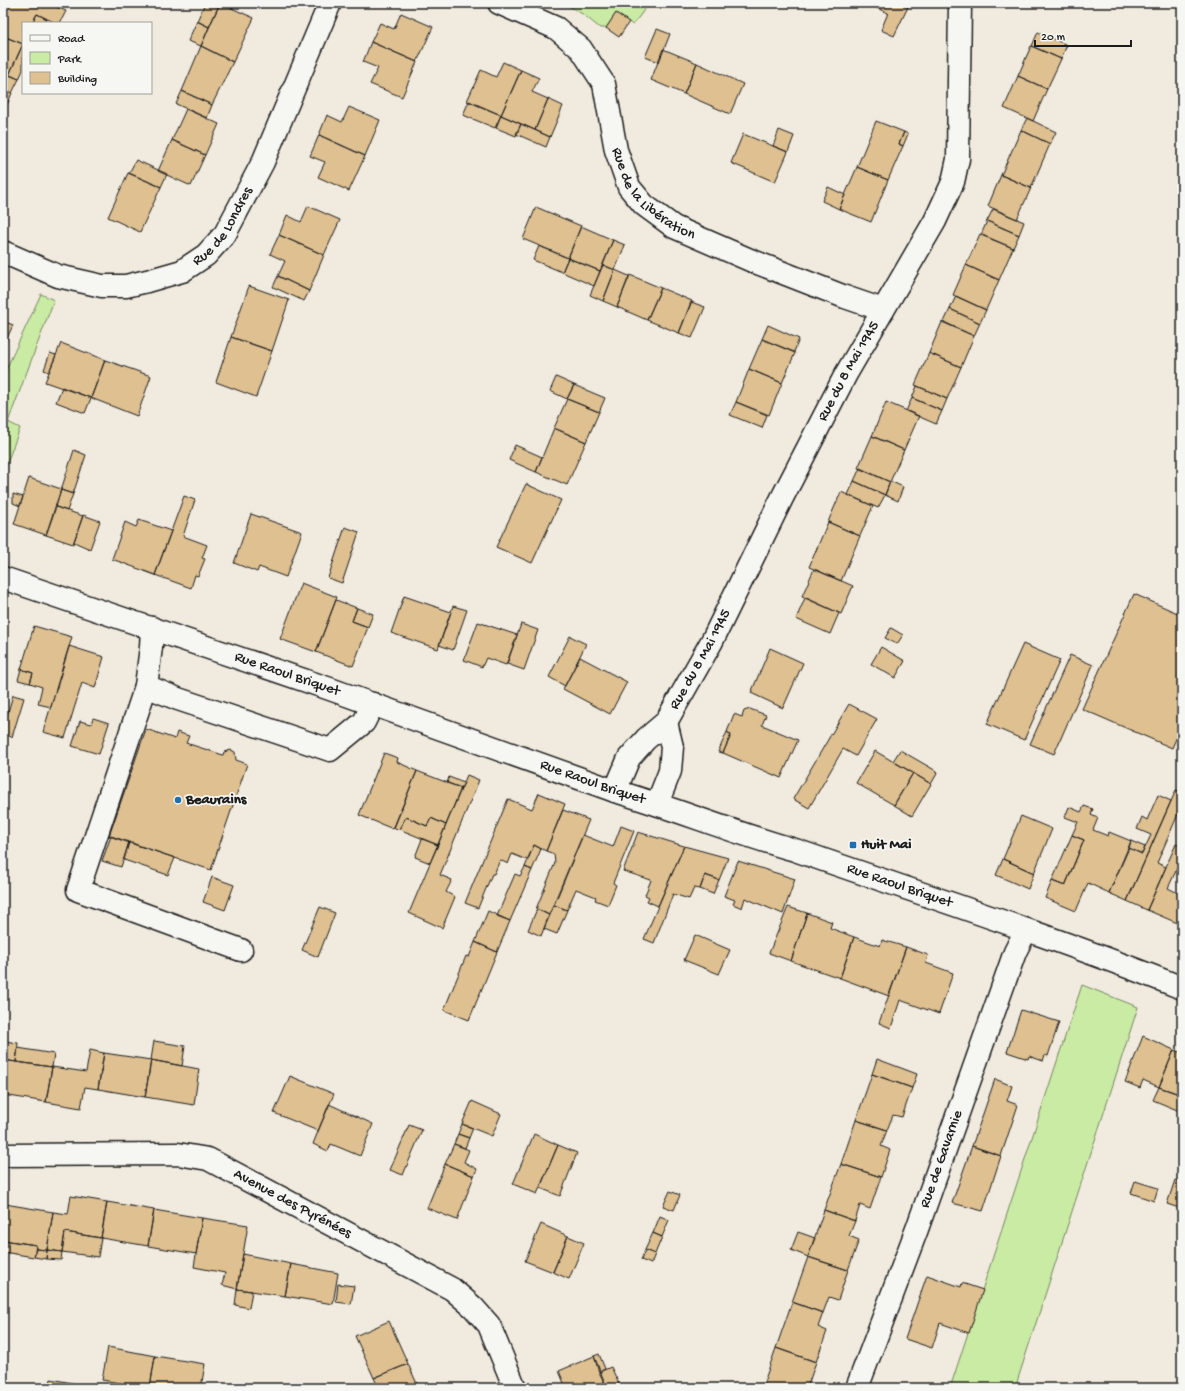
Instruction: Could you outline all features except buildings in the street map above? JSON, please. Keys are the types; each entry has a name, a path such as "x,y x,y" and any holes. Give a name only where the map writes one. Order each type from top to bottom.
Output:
{"street":[{"name":"Rue de Londres","path":"3,252 58,276 102,286 126,286 182,271 206,256 225,234 263,162 330,3"},
{"name":"Rue de la Libération","path":"499,3 556,28 582,49 604,84 616,150 629,187 644,205 674,227 757,263 883,310"},
{"name":"Rue du 8 Mai 1945","path":"666,722 712,641 782,498 846,374 935,221 953,182 958,158 960,3"},
{"name":"Rue Raoul Briquet","path":"3,578 372,704 616,791 762,841 795,850 964,907 1182,988"},
{"path":"152,628 146,686 78,890 241,950"},
{"path":"146,686 178,699 330,750 364,722 372,704"},
{"path":"616,791 629,758 646,739 666,722 672,747 670,771 657,804"},
{"name":"Rue de Gavarnie","path":"858,1388 917,1229 1014,952 1026,930"},
{"name":"Avenue des Pyrénées","path":"3,1155 178,1154 208,1159 452,1289 473,1306 489,1325 515,1388"}],"green space":[{"path":"564,3 649,3 633,25 616,13 606,28 600,28 584,15"},
{"path":"41,294 54,300 8,422 20,428 3,474 3,376"},
{"path":"1082,985 1138,1007 1015,1388 950,1388"}],"place":[{"name":"Beaurains","path":"178,800"},
{"name":"Huit Mai","path":"853,845"}]}
